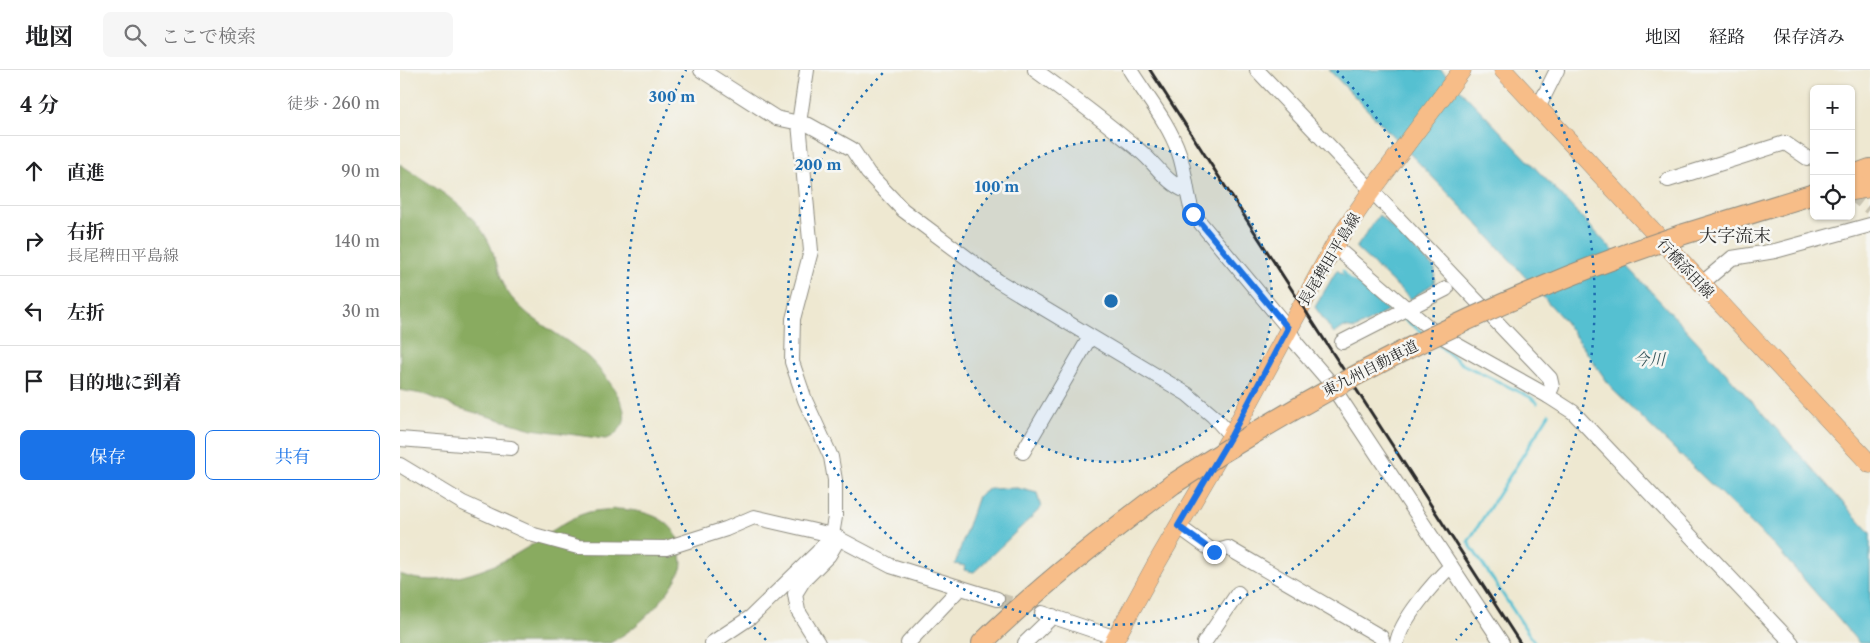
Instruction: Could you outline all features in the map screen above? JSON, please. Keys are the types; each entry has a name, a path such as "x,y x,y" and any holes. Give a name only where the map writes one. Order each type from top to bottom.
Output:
{"highway":[{"path":"1854,175 1870,169"},
{"path":"1855,183 1870,178"},
{"path":"1855,189 1870,187"},
{"name":"東九州自動車道","path":"982,643 1092,545 1173,484 1299,405 1401,350 1569,275 1681,235 1810,195"}],"main road":[{"name":"長尾稗田平島線","path":"1114,641 1231,436 1334,246 1375,187 1462,70"},
{"name":"行橋添田線","path":"1503,70 1870,464"}],"street":[{"path":"701,70 776,118 809,125 852,149 868,173 903,210 998,281 1187,394 1213,416 1231,436"},
{"path":"807,70 799,122 811,251 793,319 792,362 831,457 836,501 835,537 829,555 802,581 795,594 798,611 818,643"},
{"path":"1035,70 1101,118 1152,161 1172,185 1186,191"},
{"path":"1130,70 1172,136 1182,167 1186,191 1193,214 1288,328 1296,343 1328,380 1502,643"},
{"path":"1257,70 1375,187 1550,378 1552,387 1548,396"},
{"path":"1538,108 1557,70"},
{"path":"1668,180 1784,142 1807,158"},
{"path":"1152,161 1182,167"},
{"path":"1701,284 1732,258 1775,251 1870,225"},
{"path":"1334,246 1434,332 1573,412 1792,643"},
{"path":"1342,342 1446,289"},
{"path":"1023,452 1090,337"},
{"path":"400,439 511,448"},
{"path":"400,465 463,503 534,535 578,547 666,548 726,529 754,517 835,537 890,566 997,599"},
{"path":"1178,526 1214,552 1228,548 1381,637 1383,643"},
{"path":"712,643 751,617 835,537"},
{"path":"1397,643 1398,635 1418,605 1450,566"},
{"path":"908,643 960,588"},
{"path":"1204,643 1238,593"},
{"path":"1025,643 1047,614 1114,641"}],"green space":[{"path":"400,164 447,196 469,215 490,244 503,283 511,297 539,322 580,350 601,371 624,409 625,418 622,426 613,436 605,439 532,429 459,408 427,395 400,390"},
{"path":"616,509 649,514 667,524 679,541 682,563 675,580 660,602 621,637 610,643 400,643 400,574 431,580 463,576 510,558 580,515 592,511"}],"water":[{"name":"今川","path":"1329,70 1441,70 1604,241 1870,533 1870,643 1859,643 1775,546 1613,390 1563,319 1474,220"},
{"path":"1379,215 1435,269 1434,283 1411,299 1356,248"},
{"path":"1337,270 1388,311 1355,329 1344,327 1334,334 1315,307"},
{"path":"1017,488 1037,493 1041,508 974,572 964,570 965,566 955,564 978,496 989,489"}],"waterway":[{"path":"1343,271 1358,286 1390,308"},
{"path":"1404,319 1423,333"},
{"path":"1436,343 1462,364 1530,397 1537,403"},
{"path":"1535,643 1468,542 1549,414"}],"tunnel":[{"path":"1855,196 1870,208"},
{"path":"997,599 1042,613"}],"railway":[{"path":"1150,70 1520,643"}],"district":[{"name":"大字流末","path":"1735,236"}],"route":[{"path":"1193,214 1288,328 1231,436 1178,526 1214,552"}]}
